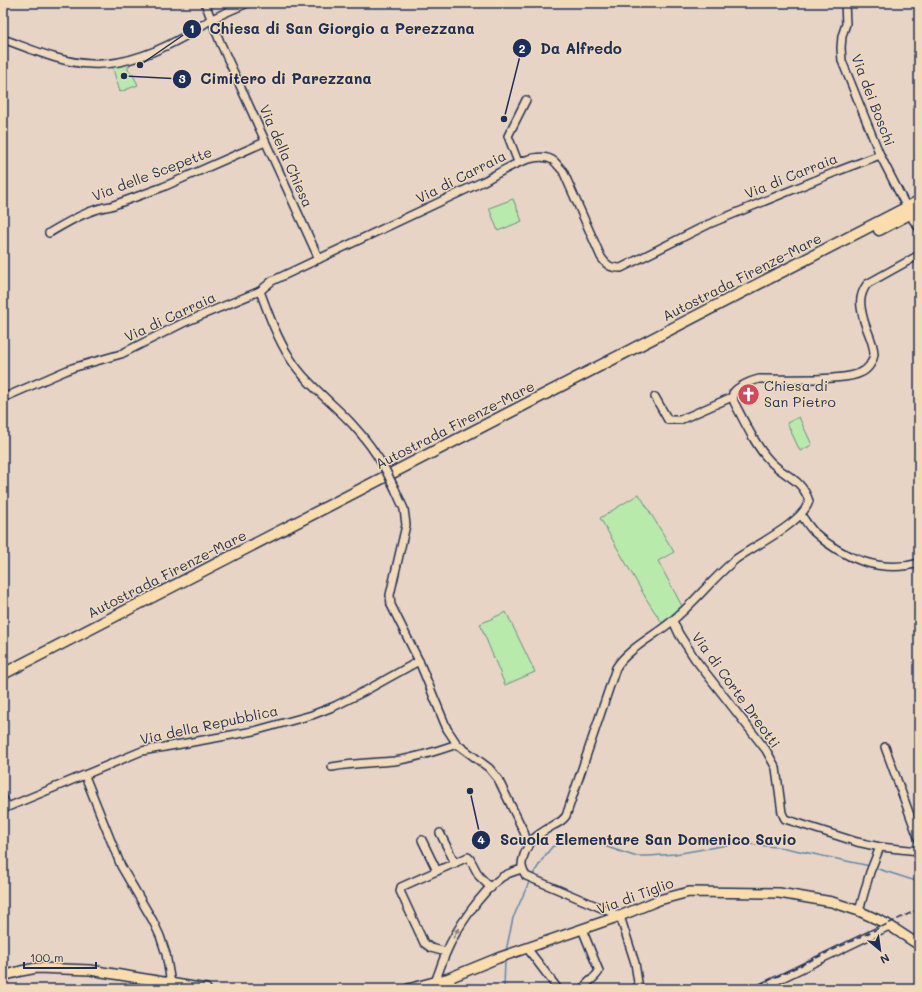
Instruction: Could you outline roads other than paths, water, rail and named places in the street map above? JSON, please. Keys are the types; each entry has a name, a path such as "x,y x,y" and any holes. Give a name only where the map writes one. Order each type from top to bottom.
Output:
{"highway":[{"name":"Autostrada Firenze-Mare","path":"3,674 919,201"},
{"name":"Autostrada Firenze-Mare","path":"3,682 919,209"}],"main road":[{"name":"Via di Tiglio","path":"408,989 449,978 498,958 620,916 659,900 689,892 779,893 832,902 859,911 889,926 919,945"},
{"path":"3,976 21,970 59,968 90,970 171,986 206,989"}],"street":[{"name":"Via della Chiesa","path":"205,3 220,42 318,258"},
{"path":"3,39 50,56 71,61 90,64 111,63 151,53 194,31 211,19 248,3"},
{"name":"Via dei Boschi","path":"845,3 846,24 842,36 842,61 880,155 904,202"},
{"path":"518,162 508,136 526,100"},
{"name":"Via delle Scepette","path":"49,233 73,219 103,207 111,206 163,187 265,142"},
{"name":"Via di Carraia","path":"3,398 72,368 121,354 183,323 260,291 272,281 318,258 470,188 518,162 530,159 545,158 554,161 562,171 606,265 613,268 621,268 709,224 880,155"},
{"path":"913,220 919,228"},
{"path":"655,397 668,420 680,420 732,397 735,390 759,379 806,380 847,377 860,373 870,365 874,353 861,311 860,297 862,290 867,284 919,255"},
{"path":"260,291 271,321 290,358 308,381 353,425 371,447 386,469 404,509 406,525 390,595 391,606 419,662 447,729 457,744 489,768 498,779 524,832 528,845"},
{"path":"639,989 635,963 620,916 537,882 526,876 522,869 522,861 528,845 533,839 562,821 566,816 619,662 630,652 656,635 673,621 736,559 801,515 808,506 809,501 807,494 798,482 775,466 763,453 732,397"},
{"path":"801,515 813,531 832,546 856,559 880,565 906,566 919,563"},
{"name":"Via di Corte Dreotti","path":"673,621 679,634 695,659 766,750 776,768 782,813 785,819 857,842 880,847"},
{"name":"Via della Repubblica","path":"5,808 142,751 254,731 312,715 335,706 419,662"},
{"path":"332,767 353,763 372,763 408,759 457,744"},
{"path":"885,747 919,840"},
{"path":"85,776 121,866 160,936 166,954 171,986"},
{"path":"3,798 5,808"},
{"path":"440,833 455,863"},
{"path":"422,840 437,871"},
{"path":"859,911 872,864 880,847 919,851"},
{"path":"446,952 431,948 424,943 400,892 401,887 468,857 479,876 491,888"},
{"path":"435,982 446,952 464,919 504,875 522,869"},
{"path":"760,989 889,926"},
{"path":"582,929 599,971 599,973 588,981 583,989"},
{"path":"527,948 558,989"},
{"path":"449,978 452,989"}],"waterway":[{"path":"532,876 552,847 567,839 586,840 634,856 675,854 739,843 785,848 870,866"},
{"path":"875,868 919,882"},
{"path":"506,951 513,918 530,880"},
{"path":"504,989 505,959"}],"railway":[{"path":"751,989 919,909"}],"place":[{"name":"Chiesa di San Giorgio a Perezzana","path":"140,65"},
{"name":"Cimitero di Parezzana","path":"124,76"},
{"name":"Da Alfredo","path":"504,119"},
{"name":"Chiesa di San Pietro","path":"749,394"},
{"name":"Scuola Elementare San Domenico Savio","path":"470,791"}]}
